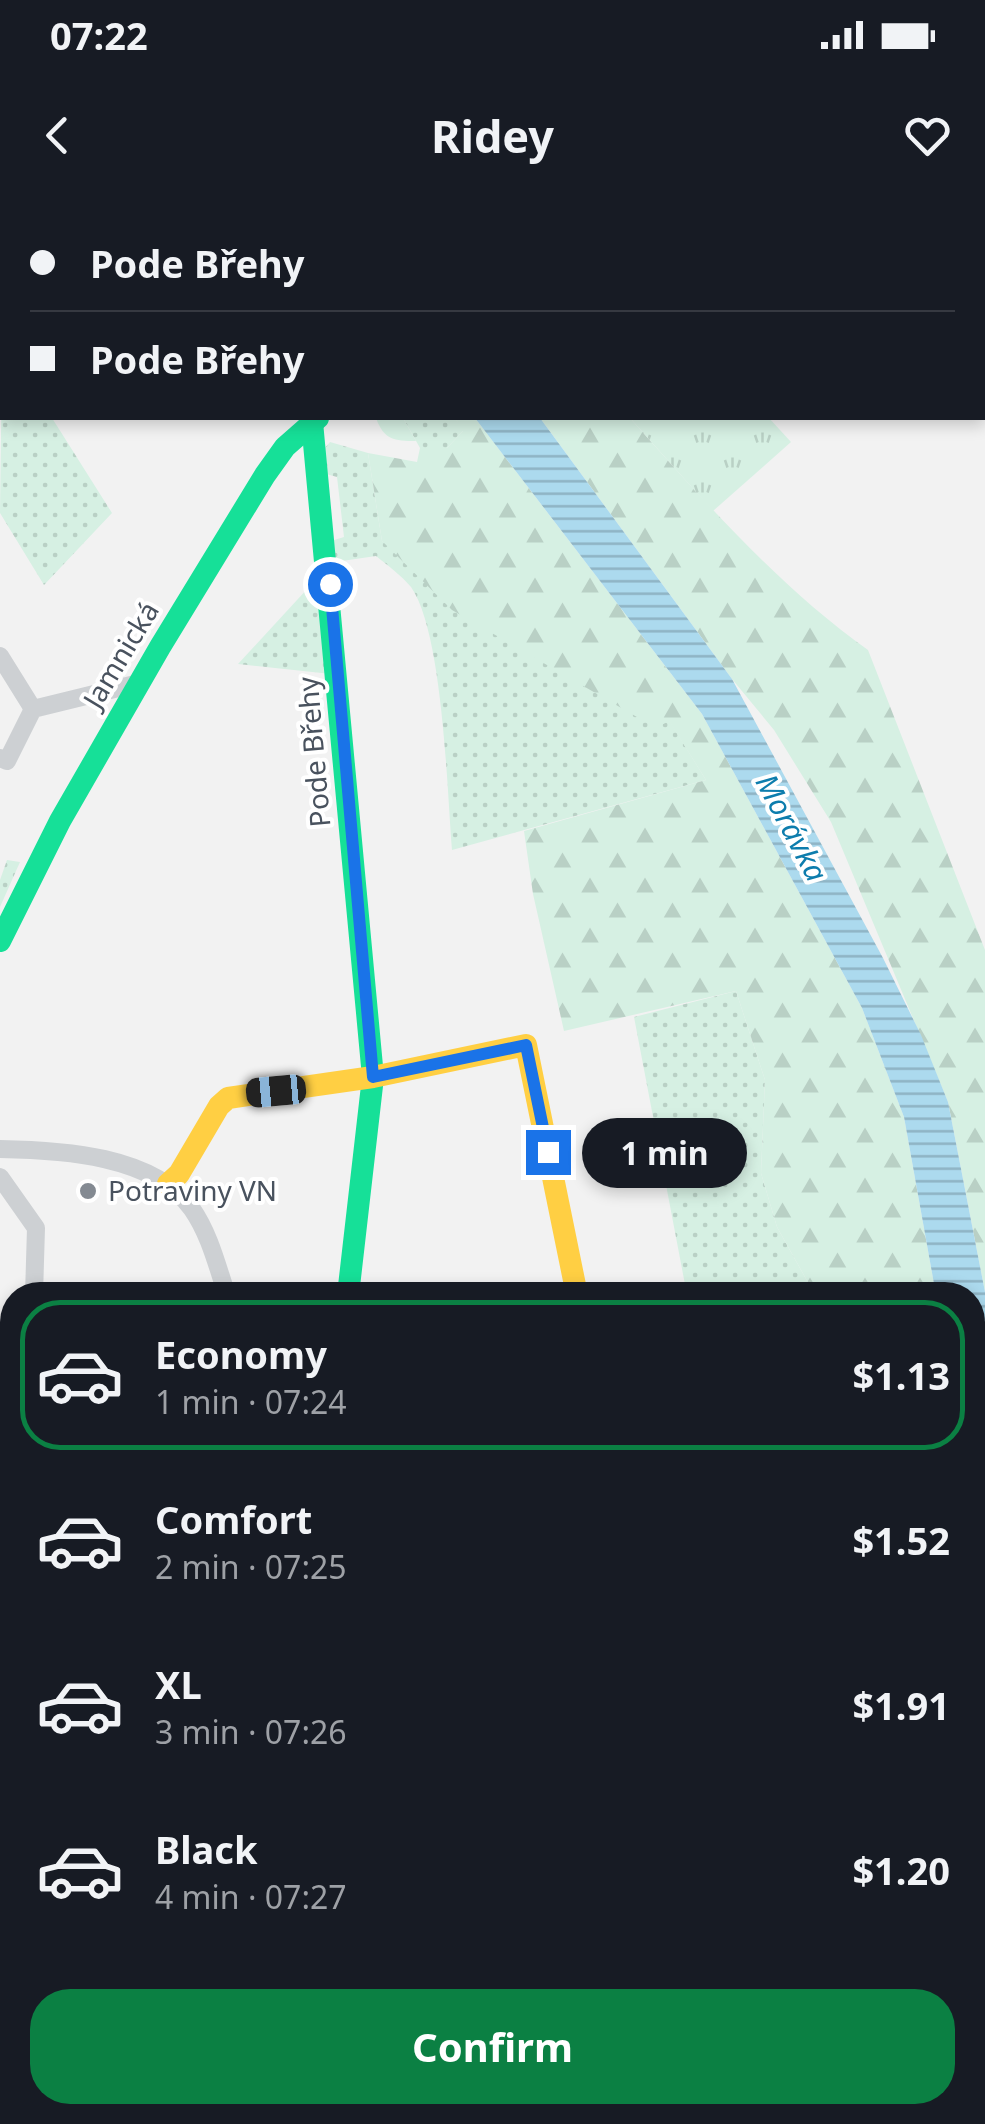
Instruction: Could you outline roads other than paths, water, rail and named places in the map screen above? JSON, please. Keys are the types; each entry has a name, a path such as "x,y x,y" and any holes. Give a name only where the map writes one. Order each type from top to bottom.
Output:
{"street":[{"name":"Jamnická","path":"0,942 71,796 139,683 265,475 285,447 315,420"},
{"name":"Pode Břehy","path":"315,420 373,1077 349,1282"},
{"path":"0,656 34,709"},
{"path":"0,758 6,761 34,709 139,683"},
{"path":"168,1184 179,1174 219,1106 228,1098 373,1077 526,1045 574,1282"},
{"path":"0,1148 73,1153 149,1172 191,1207 206,1232 223,1282"},
{"path":"0,1177 36,1228 34,1282"}],"water":[{"name":"Morávka","path":"477,420 541,420 732,679 921,1035 948,1102 983,1282 934,1282 904,1117 862,1008 702,714"}],"place":[{"name":"Potraviny VN","path":"88,1191"}]}
